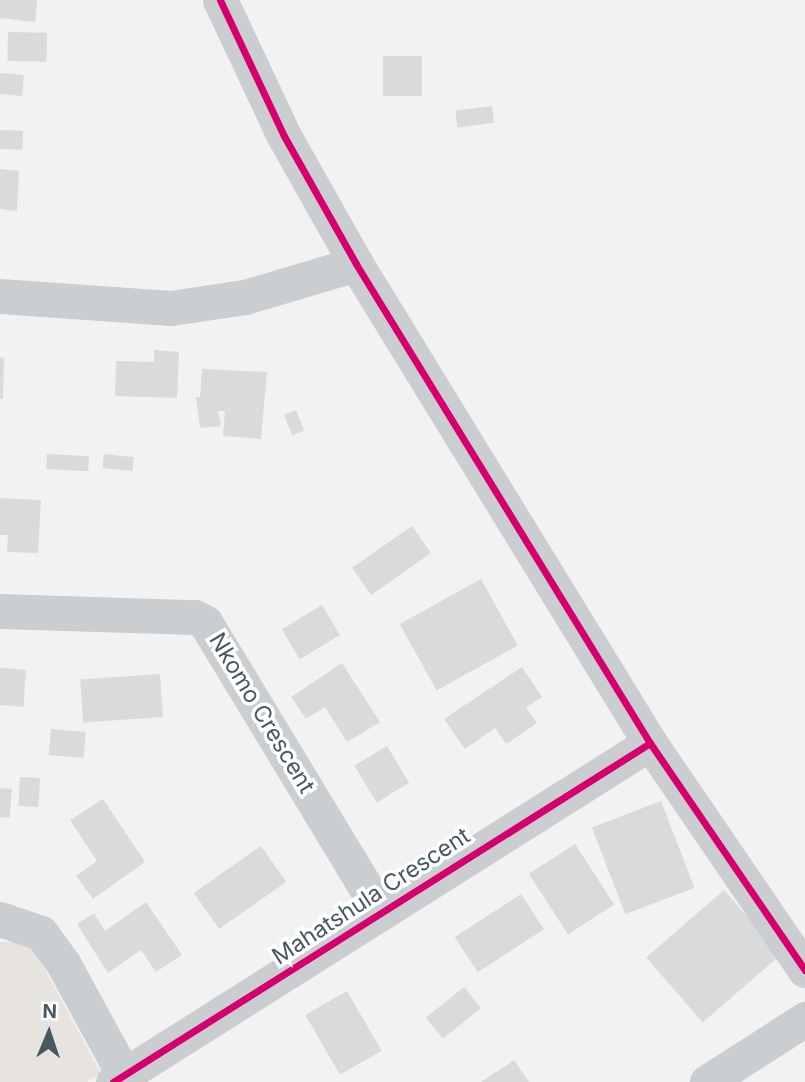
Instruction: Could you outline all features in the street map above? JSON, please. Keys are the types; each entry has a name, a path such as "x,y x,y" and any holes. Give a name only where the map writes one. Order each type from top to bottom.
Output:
{"street":[{"path":"220,0 284,136 356,264 650,743 805,970"},
{"path":"0,296 171,308 245,297 356,264"},
{"name":"Nkomo Crescent","path":"0,611 195,617 205,622 380,911"},
{"name":"Mahatshula Crescent","path":"118,1078 249,999 380,911 650,743"},
{"path":"0,919 41,933 64,965 118,1078"},
{"path":"707,1082 805,1019"}],"shaded area":[{"path":"0,942 17,942 35,951 101,1073 87,1082 0,1082"}],"building":[{"path":"0,0 37,0 35,22 0,18"},
{"path":"8,32 47,33 46,62 7,61"},
{"path":"383,56 422,56 422,96 383,96"},
{"path":"0,73 24,75 22,96 0,94"},
{"path":"492,106 494,123 457,127 455,111"},
{"path":"0,130 23,131 22,150 0,149"},
{"path":"0,169 19,171 17,211 0,209"},
{"path":"154,350 179,352 177,398 115,396 116,361 154,362"},
{"path":"0,357 4,358 3,399 0,399"},
{"path":"202,369 267,372 261,439 223,436 225,411 218,411 221,426 200,428 196,397 200,397"},
{"path":"296,410 304,430 292,435 284,415"},
{"path":"47,454 89,456 88,471 46,469"},
{"path":"104,454 134,457 132,471 103,468"},
{"path":"0,498 41,500 38,553 7,552 8,535 0,535"},
{"path":"412,526 431,553 371,595 352,568"},
{"path":"481,579 518,645 437,691 400,624"},
{"path":"322,605 340,635 300,659 282,629"},
{"path":"342,663 380,722 347,742 325,707 306,719 291,697"},
{"path":"522,667 542,697 526,708 537,723 506,744 495,728 465,749 444,719"},
{"path":"0,668 26,670 23,707 0,705"},
{"path":"160,674 163,717 83,722 80,680"},
{"path":"51,729 86,732 84,758 49,755"},
{"path":"387,746 409,783 377,802 354,766"},
{"path":"20,777 40,778 38,807 18,806"},
{"path":"0,788 12,789 9,818 0,817"},
{"path":"103,799 145,862 93,899 76,876 97,861 70,820"},
{"path":"661,801 694,888 625,914 592,828"},
{"path":"575,844 614,904 568,934 529,874"},
{"path":"261,846 286,882 219,929 194,893"},
{"path":"724,890 780,955 703,1022 646,958"},
{"path":"521,894 544,929 478,972 455,937"},
{"path":"146,902 182,955 156,972 141,950 108,973 77,924 94,913 105,931"},
{"path":"464,987 481,1008 443,1039 426,1018"},
{"path":"347,991 382,1051 340,1075 305,1015"},
{"path":"514,1060 529,1082 481,1082"}],"cycle path":[{"path":"220,0 284,136 356,264 650,743 805,970"},
{"path":"113,1082 650,743"}]}
